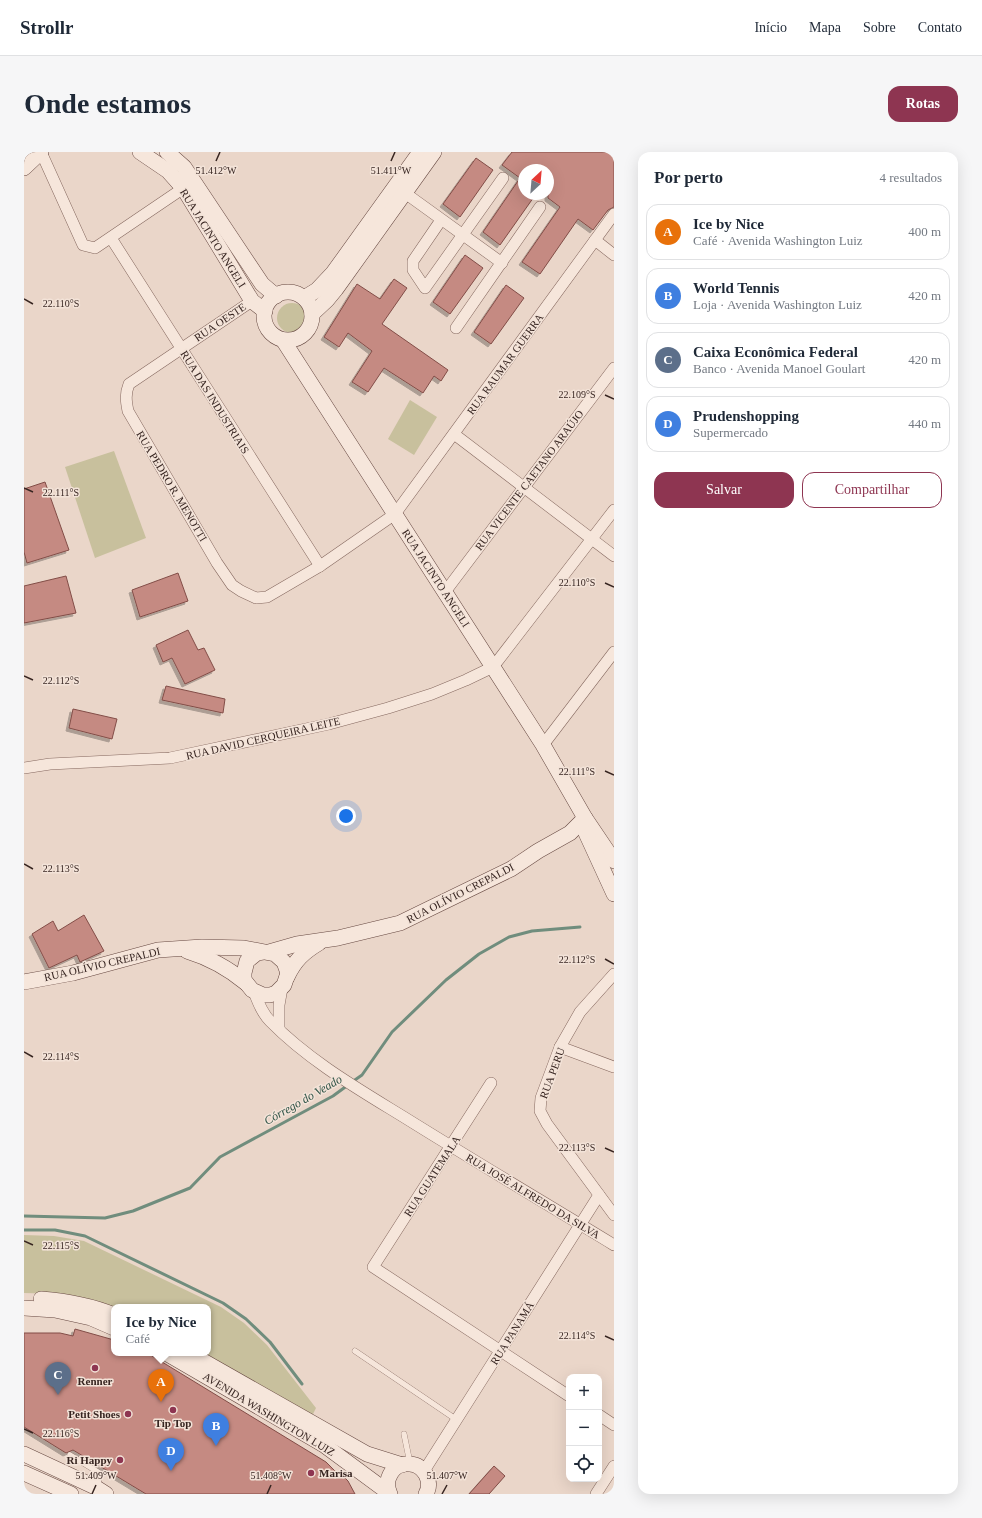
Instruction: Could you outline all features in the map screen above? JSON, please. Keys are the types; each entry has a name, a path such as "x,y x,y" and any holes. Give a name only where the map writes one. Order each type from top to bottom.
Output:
{"street":[{"path":"24,168 41,152 83,245 95,248 189,185"},
{"name":"RUA JACINTO ANGELI","path":"140,152 189,185 262,284 276,296"},
{"name":"RUA JACINTO ANGELI","path":"167,152 184,167 189,185 252,301 265,310"},
{"path":"304,298 317,290 333,274 420,152"},
{"path":"312,314 336,289 434,152"},
{"path":"441,220 413,261 413,270 425,288 503,178"},
{"path":"405,193 502,262"},
{"path":"456,328 540,207"},
{"name":"RUA RAUMAR GUERRA","path":"232,585 256,598 267,597 320,566 395,514 614,214"},
{"name":"RUA DAS INDUSTRIAIS","path":"111,238 320,566"},
{"path":"595,240 614,255"},
{"path":"284,293 294,293 304,298 309,304 312,314 312,322 308,330 301,337 293,340 283,340 274,336 268,329 265,319 265,310 269,302 276,296 284,293"},
{"name":"RUA OESTE","path":"129,384 252,301"},
{"name":"RUA JACINTO ANGELI","path":"283,340 543,744 585,818 614,861"},
{"name":"RUA VICENTE CAETANO ARAÚJO","path":"445,592 614,368"},
{"name":"RUA PEDRO R. MENOTTI","path":"129,384 126,392 128,411 217,563 232,585"},
{"path":"454,434 614,556"},
{"path":"493,667 614,510"},
{"path":"543,744 614,652"},
{"name":"RUA DAVID CERQUEIRA LEITE","path":"24,768 50,764 170,758 329,724 432,694 493,667"},
{"name":"RUA JACINTO ANGELI","path":"585,818 586,834 614,894"},
{"name":"RUA OLÍVIO CREPALDI","path":"24,982 73,973 158,950 202,947 244,948 266,952 297,944 324,941 367,932 400,923 511,869 538,851 570,833 585,818"},
{"name":"RUA OLÍVIO CREPALDI","path":"285,982 291,968 299,958 324,941"},
{"name":"RUA OLÍVIO CREPALDI","path":"180,949 212,960 235,974 250,988"},
{"path":"279,1028 279,1005 285,982 287,967 275,954 266,952 257,953 247,961 244,973 250,988 263,995 270,995 276,993 285,982"},
{"name":"RUA PERU","path":"614,974 580,1012 560,1047 542,1098 540,1111 547,1124 614,1215"},
{"name":"RUA JOSÉ ALFREDO DA SILVA","path":"250,988 264,1013 299,1048 380,1102 614,1246"},
{"path":"560,1047 614,1067"},
{"name":"RUA GUATEMALA","path":"491,1084 373,1268 501,1352"},
{"name":"RUA PANAMÁ","path":"429,1486 457,1420 599,1195"},
{"path":"24,1298 62,1300 98,1308 111,1314"},
{"path":"24,1308 55,1310 91,1318 111,1327"},
{"path":"501,1352 566,1394"},
{"name":"AVENIDA WASHINGTON LUIZ","path":"172,1356 324,1445 390,1494"},
{"name":"AVENIDA WASHINGTON LUIZ","path":"194,1356 367,1454 417,1466 429,1486"},
{"path":"602,1417 614,1425"},
{"path":"24,1454 101,1490"},
{"path":"390,1494 387,1484 389,1476 394,1469 406,1464"},
{"path":"596,1494 614,1466"},
{"path":"24,1473 71,1494"}],"lane":[{"path":"355,1351 457,1420"},
{"path":"404,1434 406,1464"},
{"path":"70,1455 98,1472 101,1490"}],"shaded area":[{"path":"292,303 303,307 307,318 303,329 292,333 281,329 277,318 281,307"},
{"path":"410,400 437,417 414,455 388,439"},
{"path":"114,451 146,538 95,558 65,467"},
{"path":"24,1235 54,1236 84,1241 221,1307 244,1323 267,1345 316,1408 312,1416 204,1356 211,1356 211,1304 111,1304 111,1306 59,1294 24,1293"}],"building":[{"path":"512,152 614,152 614,207 608,210 593,230 578,219 540,274 522,262 560,207 551,200 554,200 554,164 518,164 518,177 502,165"},
{"path":"476,158 493,170 460,217 443,204"},
{"path":"518,181 518,200 532,200 500,245 483,232"},
{"path":"465,255 483,268 450,314 433,302"},
{"path":"394,279 407,288 382,324 448,370 441,381 434,376 423,393 384,368 368,392 352,382 372,351 348,333 339,347 324,337 357,284 380,299"},
{"path":"506,285 524,298 491,344 474,332"},
{"path":"45,482 69,550 27,563 24,552 24,489"},
{"path":"178,573 188,601 140,617 132,590"},
{"path":"66,576 76,613 24,623 24,586"},
{"path":"188,630 198,650 204,648 215,670 185,684 172,658 163,662 156,645"},
{"path":"166,686 225,699 223,713 162,700"},
{"path":"73,709 117,719 112,739 69,728"},
{"path":"84,915 104,951 80,962 77,955 49,968 32,934 53,921 58,931"},
{"path":"75,1329 111,1339 111,1356 152,1356 326,1462 348,1481 355,1494 146,1494 73,1450 66,1453 24,1427 24,1333 60,1333 73,1336"},
{"path":"494,1466 505,1476 489,1494 469,1494"}],"waterway":[{"name":"Córrego do Veado","path":"352,1082 362,1075 392,1032 446,980 479,954 509,937 532,931 580,927"},
{"name":"Córrego do Veado","path":"24,1216 105,1218 133,1211 190,1188 220,1157 333,1096 348,1085"},
{"name":"Córrego do Veado","path":"24,1230 55,1230 85,1236 223,1303 246,1319 270,1342 302,1384"}],"place":[{"name":"Renner","path":"95,1368"},
{"name":"Caixa Econômica Federal","path":"58,1395"},
{"name":"Ice by Nice","path":"161,1402"},
{"name":"Tip Top","path":"173,1410"},
{"name":"Petit Shoes","path":"128,1414"},
{"name":"World Tennis","path":"216,1446"},
{"name":"Ri Happy","path":"120,1460"},
{"name":"Prudenshopping","path":"171,1471"},
{"name":"Marisa","path":"311,1473"}]}
